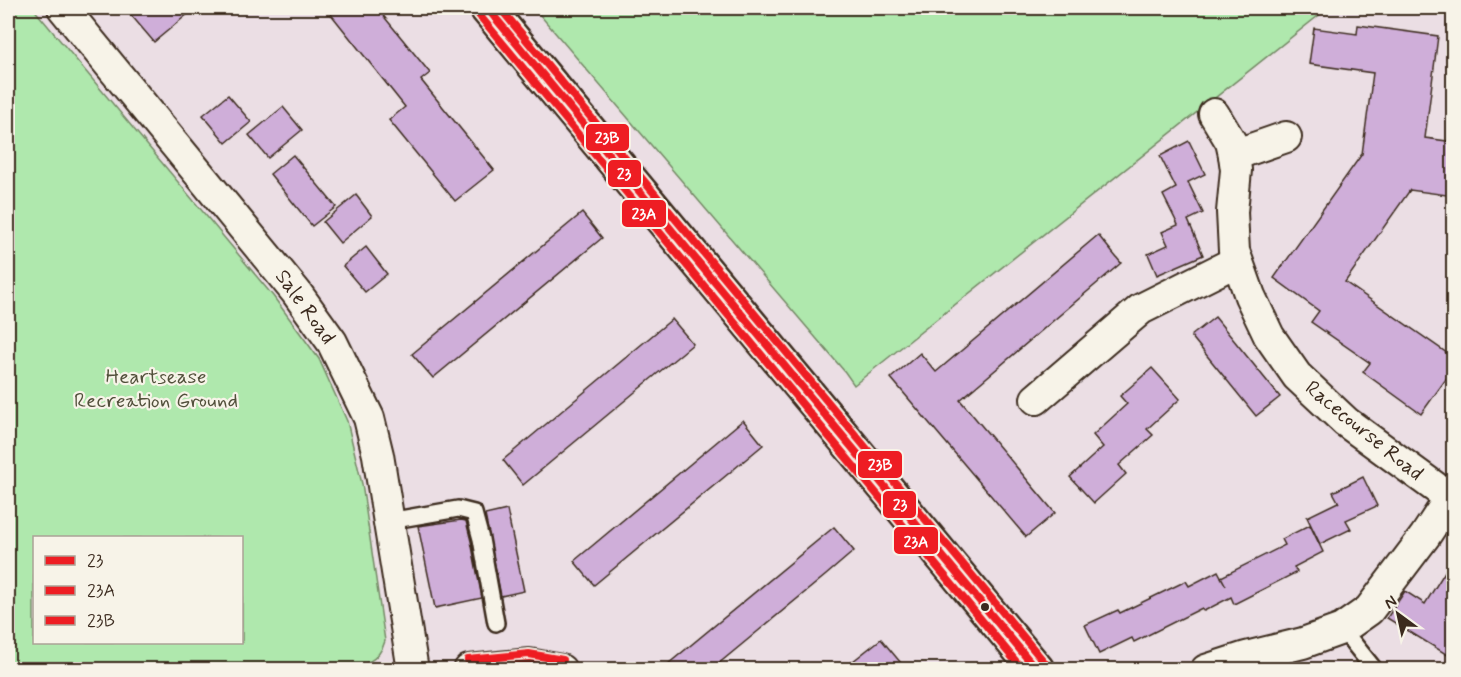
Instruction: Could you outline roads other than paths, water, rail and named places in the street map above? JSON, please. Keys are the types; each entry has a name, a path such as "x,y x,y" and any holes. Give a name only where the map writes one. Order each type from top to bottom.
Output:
{"street":[{"name":"Sale Road","path":"63,8 296,292 332,342 369,418 378,455 414,669"},
{"path":"487,8 1037,669"},
{"name":"Racecourse Road","path":"1206,669 1303,644 1342,629 1369,610 1425,536 1452,495 1346,422 1297,376 1269,336 1250,296 1234,251 1232,212 1236,170 1234,155 1231,142 1214,114"},
{"path":"1234,155 1286,137"},
{"path":"1036,399 1141,309 1237,261"},
{"path":"469,669 529,664 561,669"}],"lane":[{"path":"389,521 458,509 474,513 496,623"},
{"path":"1342,629 1375,669"}],"park label":[{"name":"Heartsease Recreation Ground","path":"156,389"}]}
